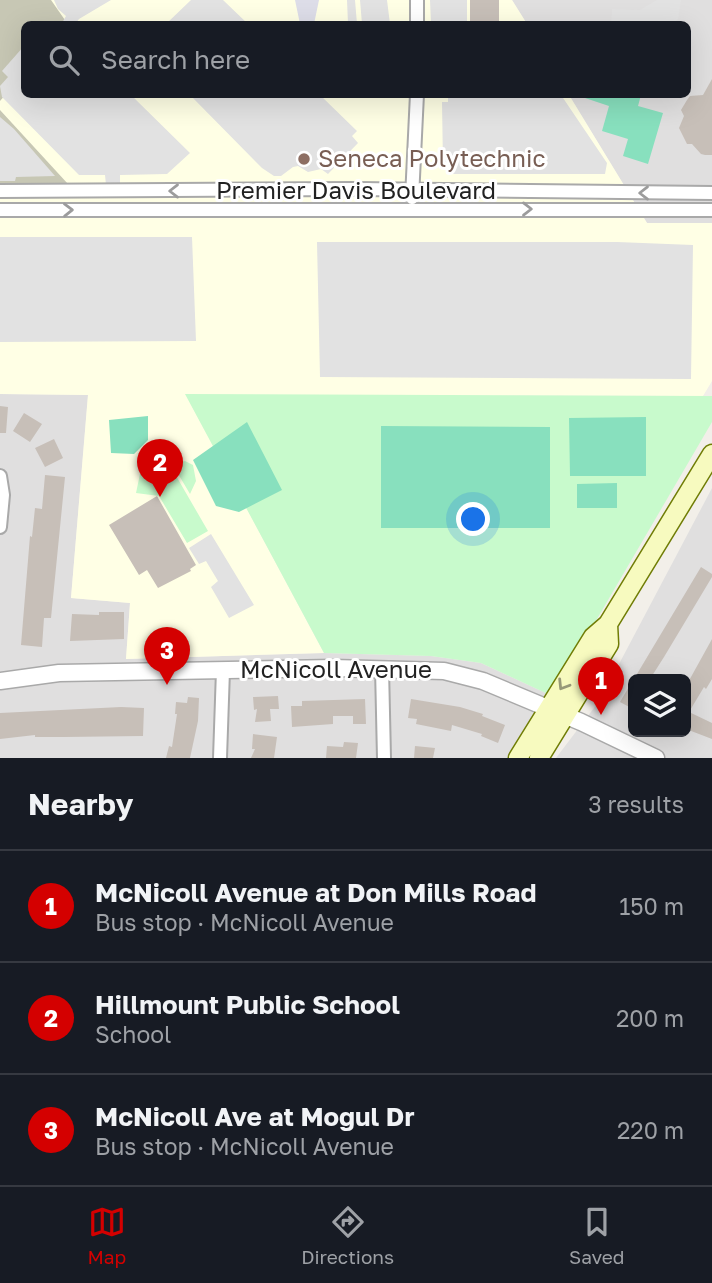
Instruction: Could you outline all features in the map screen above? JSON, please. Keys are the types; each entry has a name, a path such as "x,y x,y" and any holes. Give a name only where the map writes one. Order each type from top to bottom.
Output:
{"main road":[{"path":"539,758 556,713 593,636 608,624 712,454"},
{"path":"518,758 556,713"}],"street":[{"path":"417,0 417,21"},
{"path":"410,208 414,190 416,98"},
{"name":"Premier Davis Boulevard","path":"0,191 414,190 712,193"},
{"name":"Premier Davis Boulevard","path":"0,210 712,210"},
{"path":"0,476 3,495 0,527"},
{"path":"382,668 384,758"},
{"name":"McNicoll Avenue","path":"0,681 59,673 382,668 444,671 465,675 656,758"},
{"path":"220,758 223,670"}],"shaded area":[{"name":"Seneca Polytechnic","path":"0,0 512,0 525,21 21,21 21,98 571,98 647,223 712,223 712,381 703,396 186,395 324,653 126,659 130,603 71,598 88,395 0,394"},
{"path":"0,0 51,0 66,21 21,21 21,76 0,101"},
{"path":"54,0 111,0 77,21 63,21 66,16 58,9"},
{"path":"191,0 223,0 245,21 169,21"},
{"path":"295,0 319,0 315,21 299,21"},
{"path":"347,0 355,0 357,21 348,21"},
{"path":"360,0 387,0 390,21 362,21"},
{"path":"430,0 467,0 467,21 431,21"},
{"path":"512,0 712,0 712,223 647,223 571,98 691,98 691,21 525,21"},
{"path":"657,0 681,0 676,21 611,21 612,9 640,10"},
{"path":"21,49 21,98 134,98 190,153 167,174 120,175 120,185 106,185 105,175 79,175 2,97 0,86 8,77 2,71"},
{"path":"193,98 323,98 357,131 352,136 358,143 328,174 321,169 308,172 298,166 281,176 274,176 262,168"},
{"path":"448,98 563,98 607,163 605,174 451,174 451,166 443,165 442,102 448,102"},
{"path":"0,110 68,184 0,185"},
{"path":"0,117 55,176 16,177 15,181 0,181"},
{"path":"0,237 192,237 196,341 0,342"},
{"path":"317,242 617,242 693,245 691,379 320,377"},
{"path":"0,394 88,395 71,598 130,603 126,659 324,653 431,656 481,663 552,696 514,758 0,758"},
{"path":"712,488 712,758 556,758 600,700"},
{"path":"211,534 254,605 229,618 211,587 218,581 206,561 199,564 189,548"}],"green space":[{"path":"585,98 640,98 638,106 663,113 648,164 623,156 628,139 602,131 609,106"},
{"path":"185,394 712,396 712,422 552,696 481,663 431,656 324,653"},
{"path":"148,416 148,440 134,454 111,453 109,420"},
{"path":"646,417 646,476 570,476 569,418"},
{"path":"247,422 282,490 239,512 216,506 193,460"},
{"path":"381,426 550,427 550,528 381,528"},
{"path":"163,446 173,450 175,459 170,472 143,470 148,454"},
{"path":"185,461 193,465 196,481 190,494 177,472 173,471 177,463"},
{"path":"140,474 175,474 208,531 187,543 159,496 136,493"},
{"path":"617,483 617,508 577,508 577,484"}],"building":[{"path":"470,0 499,0 499,21 470,21"},
{"path":"712,79 712,155 701,154 692,144 687,144 679,128 684,116 681,110 687,100 691,96 703,95"},
{"path":"0,406 8,407 6,433 0,433"},
{"path":"24,413 42,424 30,442 13,431"},
{"path":"54,439 63,458 45,467 35,448"},
{"path":"45,475 65,477 51,618 44,618 42,647 21,645 30,536 32,537 35,508 42,509"},
{"path":"157,496 196,565 191,571 158,588 147,570 139,575 109,525"},
{"path":"701,567 712,574 653,674 637,674"},
{"path":"99,612 124,612 124,639 70,641 72,614 99,615"},
{"path":"712,639 712,679 691,709 691,677"},
{"path":"628,688 628,706 620,702"},
{"path":"278,696 279,709 270,709 271,721 255,722 257,709 254,710 253,697"},
{"path":"188,697 199,698 198,721 190,758 166,758 169,746 172,747 176,702 187,703"},
{"path":"365,699 366,724 353,724 353,716 333,716 333,724 292,727 291,706 302,706 302,701"},
{"path":"411,699 460,707 505,725 498,743 481,736 482,734 452,725 451,731 416,724 417,719 408,718"},
{"path":"144,708 143,736 35,735 0,739 0,713"},
{"path":"691,713 712,723 712,739 691,731"},
{"path":"253,734 277,737 274,758 251,758 255,749 252,749"},
{"path":"344,742 358,743 356,758 326,758 327,746 343,747"},
{"path":"415,746 435,748 433,758 414,758"}],"place":[{"name":"Seneca Polytechnic","path":"304,159"},
{"name":"Hillmount Public School","path":"160,497"},
{"name":"McNicoll Ave at Mogul Dr","path":"167,685"},
{"name":"McNicoll Avenue at Don Mills Road","path":"601,715"}]}
